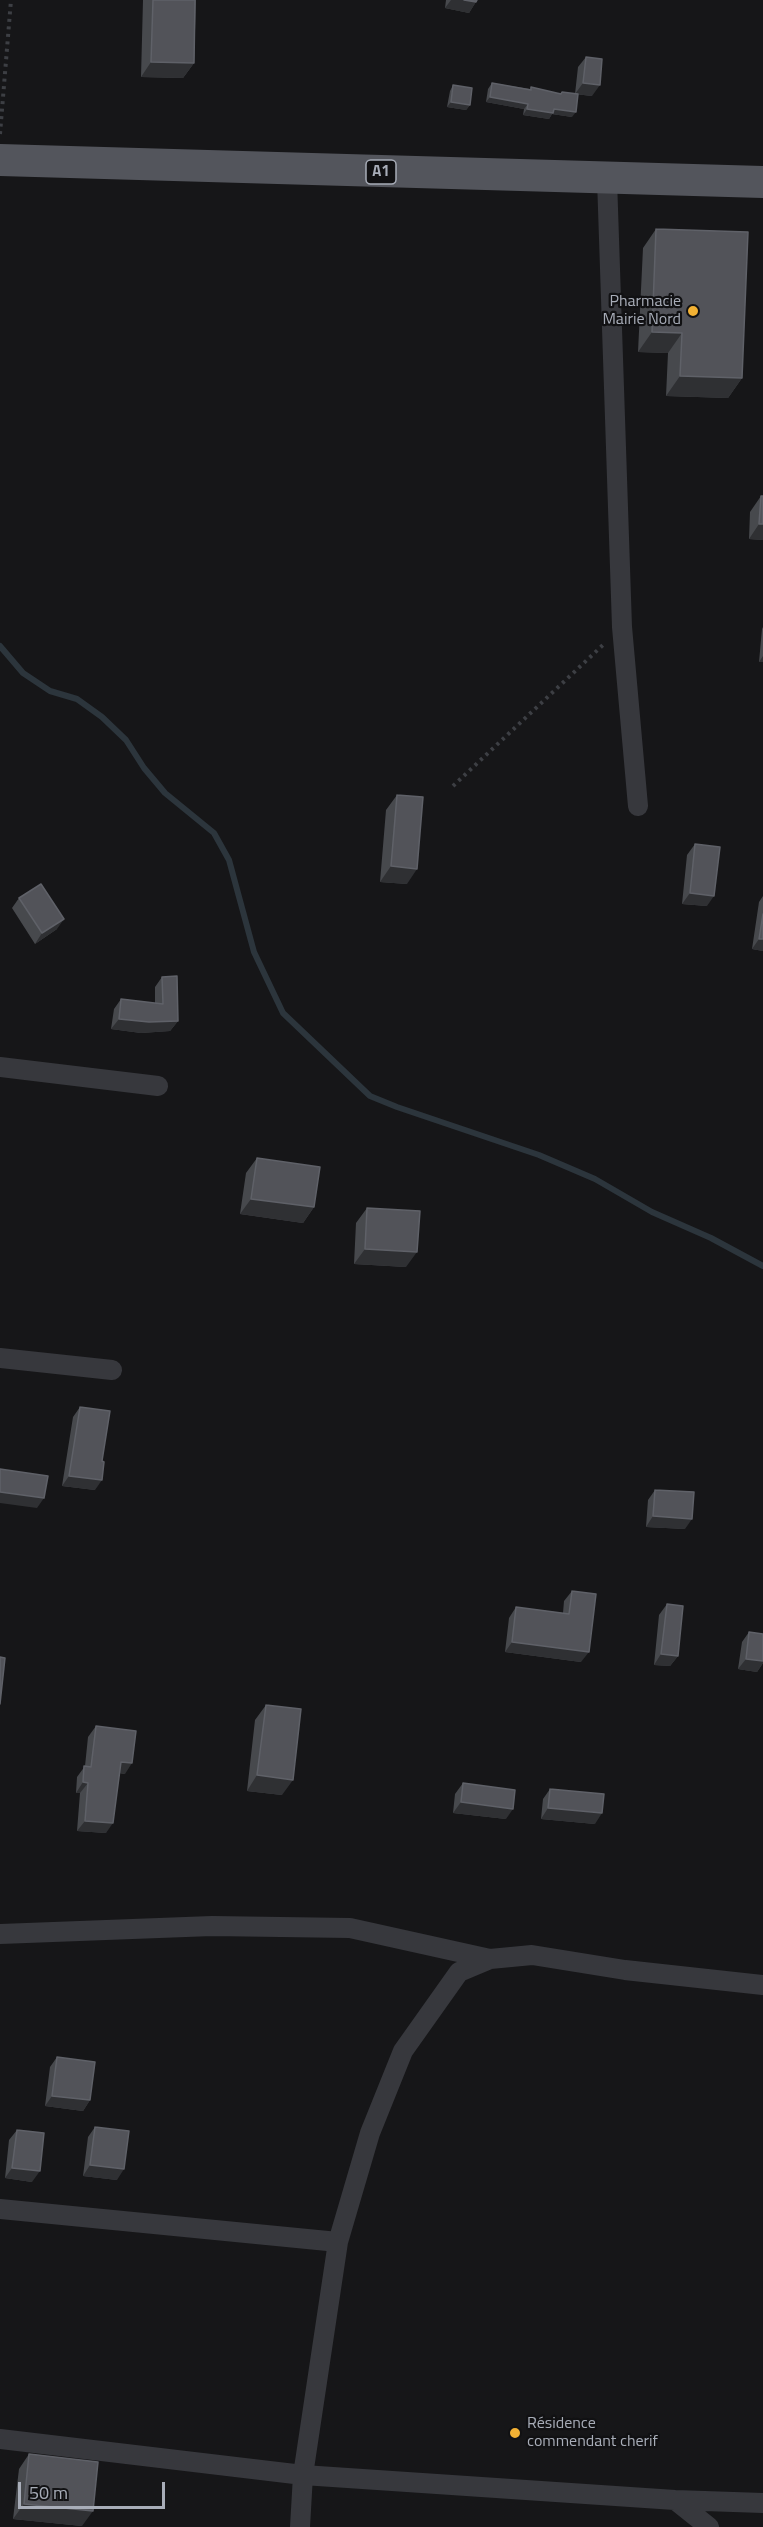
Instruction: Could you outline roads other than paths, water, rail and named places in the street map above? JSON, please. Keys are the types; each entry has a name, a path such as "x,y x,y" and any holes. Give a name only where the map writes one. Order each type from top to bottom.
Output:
{"main road":[{"name":"A1","path":"0,160 763,182"}],"street":[{"path":"607,179 622,627 638,806"},
{"path":"0,1067 158,1086"},
{"path":"0,1358 112,1370"},
{"path":"0,1934 212,1926 350,1928 489,1959 541,1956 625,1970 763,1985"},
{"path":"300,2527 303,2475 338,2242 370,2133 403,2051 459,1972 489,1959"},
{"path":"0,2209 338,2242"},
{"path":"0,2439 303,2475 675,2500 763,2503"},
{"path":"675,2500 709,2527"}],"waterway":[{"path":"0,646 23,673 50,691 77,699 102,717 126,740 144,768 165,793 214,833 229,860 254,952 283,1013 370,1096 539,1155 595,1179 652,1212 711,1238 763,1266"}],"place":[{"name":"Pharmacie Mairie Nord","path":"693,311"},
{"name":"Résidence commendant cherif","path":"515,2433"}]}
